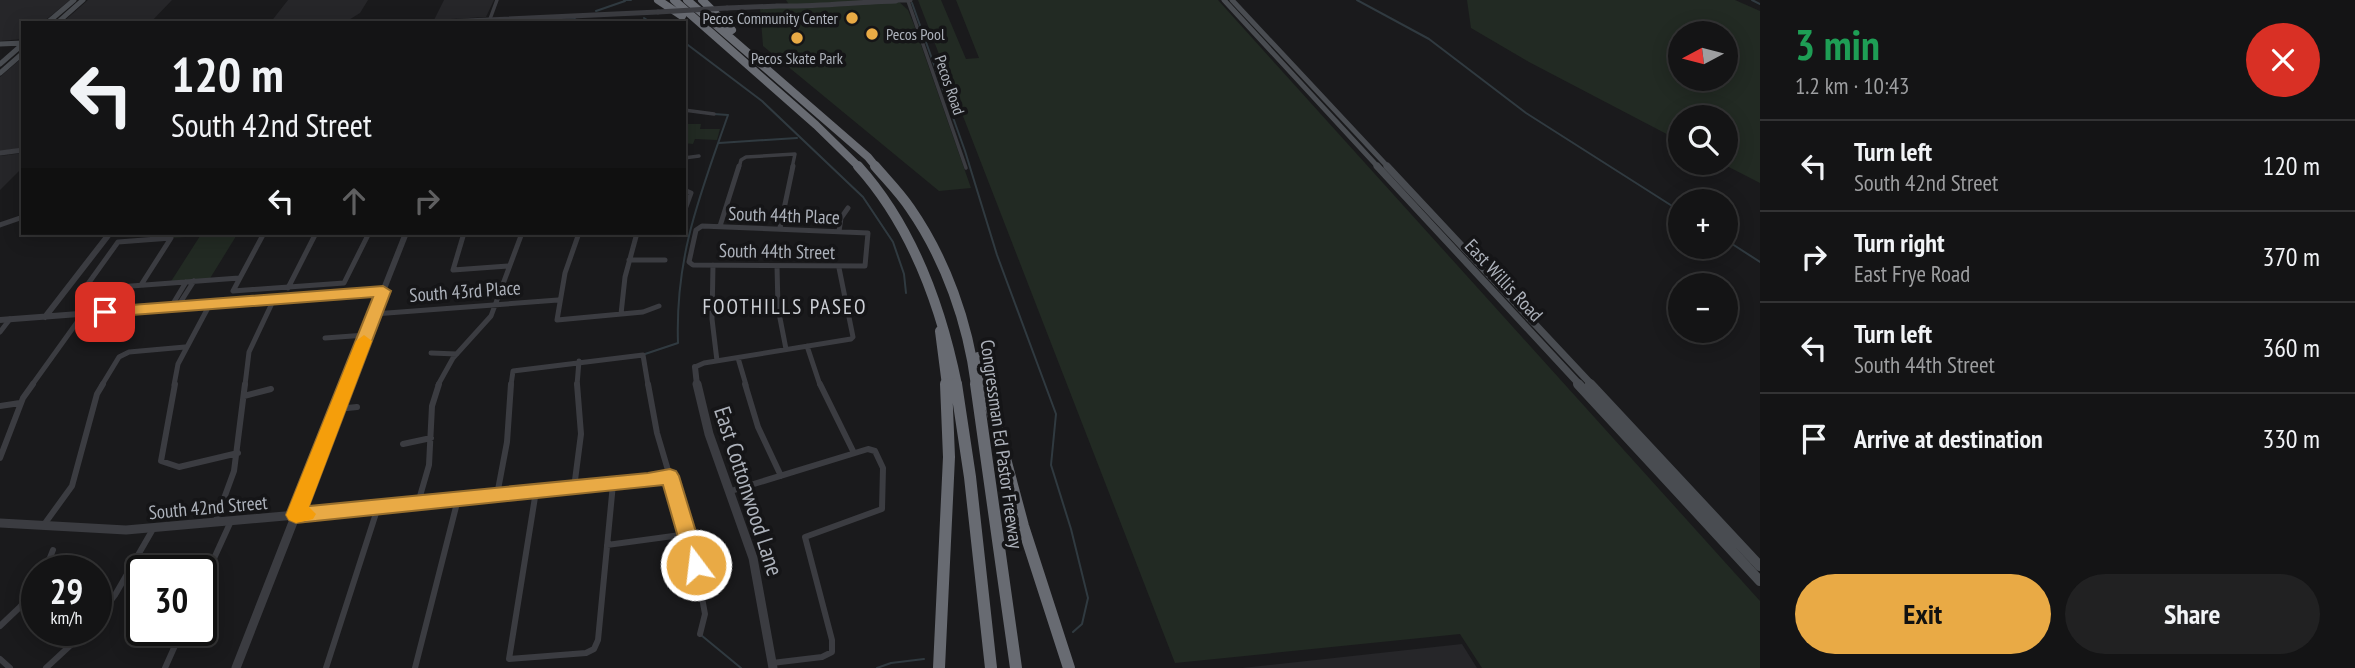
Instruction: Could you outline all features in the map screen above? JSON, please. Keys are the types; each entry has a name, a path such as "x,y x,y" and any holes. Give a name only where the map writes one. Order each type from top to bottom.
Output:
{"highway":[{"path":"658,0 702,30 763,80"},
{"name":"Congressman Ed Pastor Freeway","path":"674,0 840,147 875,186 906,233 931,287 948,337 957,380 980,600 991,668"},
{"name":"Congressman Ed Pastor Freeway","path":"687,0 853,142 903,199 939,259 967,332 978,389 1002,582 1016,668"},
{"path":"703,1 776,75"},
{"path":"931,287 945,364 950,427 939,668"},
{"path":"967,332 981,364 1017,507 1069,668"}],"main road":[{"path":"49,21 74,0"},
{"path":"59,21 83,0"},
{"name":"East Willis Road","path":"1224,0 1760,566"},
{"name":"East Willis Road","path":"1232,0 1760,581"},
{"path":"0,44 21,44"},
{"path":"0,64 21,46"},
{"path":"0,73 21,55"}],"street":[{"path":"497,0 489,21 902,1"},
{"path":"879,1 885,0"},
{"name":"Pecos Road","path":"902,1 910,10 966,168"},
{"path":"686,110 714,114"},
{"path":"0,153 21,150"},
{"path":"720,226 743,158 795,154 780,228"},
{"path":"686,158 699,156"},
{"path":"839,231 841,218 848,208"},
{"path":"0,225 21,218"},
{"name":"South 44th Place","path":"690,264 698,227 720,226 868,233 863,268"},
{"path":"45,317 108,235"},
{"path":"263,235 233,291 344,284 368,235"},
{"path":"288,288 315,235"},
{"path":"236,668 405,235"},
{"path":"463,235 453,270 508,267"},
{"path":"418,503 429,465 434,397 442,377 457,354 481,333 487,322 521,235"},
{"path":"578,235 558,300 556,320 643,312 659,306"},
{"path":"621,314 629,260 636,235"},
{"path":"141,285 171,238 118,242 85,288 141,285 239,278"},
{"path":"629,260 665,260"},
{"name":"South 44th Street","path":"690,264 863,268"},
{"path":"713,265 712,319 717,361"},
{"path":"776,266 778,305 786,349"},
{"path":"695,367 853,337 842,297 839,268"},
{"path":"174,307 194,281"},
{"path":"174,307 187,282"},
{"path":"0,320 383,291"},
{"path":"179,294 187,293"},
{"path":"215,523 229,490 238,453 252,343 274,299"},
{"name":"South 43rd Place","path":"374,314 558,300"},
{"path":"210,304 185,348 173,381 161,461 179,467 238,453"},
{"path":"0,458 20,403 83,314"},
{"path":"0,332 10,319"},
{"path":"325,338 366,335"},
{"path":"807,346 821,388 854,453"},
{"path":"43,526 72,486 97,394 123,354 185,348"},
{"path":"432,354 457,354"},
{"path":"497,495 507,442 508,400 513,371 643,355 654,420 688,534 705,614 700,634"},
{"path":"738,358 758,427 781,476"},
{"path":"574,488 582,434 577,391 579,361"},
{"name":"East Cottonwood Lane","path":"695,367 704,415 758,580 773,666"},
{"path":"244,396 271,389"},
{"path":"0,406 20,403"},
{"path":"337,409 357,407"},
{"path":"403,444 431,438"},
{"path":"731,491 872,449 883,468 882,509 805,537 833,643 832,652 822,657 773,666"},
{"name":"South 42nd Street","path":"0,523 108,530 153,528 574,488 670,476"},
{"path":"536,491 509,659 586,653 594,649 598,640 613,484"},
{"path":"415,668 458,499"},
{"path":"326,668 378,506"},
{"path":"216,555 231,521"},
{"path":"112,598 153,528"},
{"path":"607,545 688,534"},
{"path":"51,555 53,550"},
{"path":"0,626 21,606"},
{"path":"46,668 70,646"},
{"path":"164,668 174,646"},
{"path":"0,659 10,668"}],"shaded area":[{"path":"0,0 70,0 44,21 21,21 21,39 0,41"},
{"path":"88,0 172,0 152,21 64,21"},
{"path":"288,0 368,0 360,13 347,21 272,21"},
{"path":"444,0 494,0 486,17 434,20"},
{"path":"786,0 897,0 908,10 971,188 939,191 763,46 760,8 790,6"},
{"path":"918,0 941,0 966,59 979,58 956,0 1218,0 1760,601 1760,668 1482,668 1460,634 1175,663"},
{"path":"1467,0 1735,0 1760,11 1760,183 1738,172 1738,105 1668,105 1668,135 1529,62 1471,28"},
{"path":"21,59 21,148 0,151 0,77"},
{"path":"686,124 701,124 700,129 720,129 717,140 695,139 693,144 686,143"},
{"path":"21,153 21,169 0,190 0,156"},
{"path":"174,235 237,235 209,280 170,283 200,236 171,238"},
{"path":"1462,644 1477,668 1242,668"}],"waterway":[{"path":"624,0 631,0"},
{"path":"1357,0 1429,39 1526,113 1668,203"},
{"path":"1752,0 1760,4"},
{"path":"596,11 625,1"},
{"path":"912,3 965,151 997,255 1056,414 1051,465 1071,529 1088,598 1082,624 1073,632"},
{"path":"644,18 649,21"},
{"path":"546,21 575,19"},
{"path":"686,44 762,101 863,197 893,242 904,274 906,293"},
{"path":"645,354 678,343 681,282 691,226 728,115 714,114"},
{"path":"719,143 797,138"},
{"path":"1738,248 1760,262"},
{"path":"701,635 741,668"},
{"path":"877,668 891,663 924,659"}],"slow traffic":[{"path":"306,514 296,515 364,341"}],"place":[{"name":"Pecos Community Center","path":"852,18"},
{"name":"Pecos Pool","path":"872,34"},
{"name":"Pecos Skate Park","path":"797,38"}],"district":[{"name":"FOOTHILLS PASEO","path":"785,306"}],"route":[{"path":"105,312 383,291 296,515 648,481 670,476 696,565"}]}
